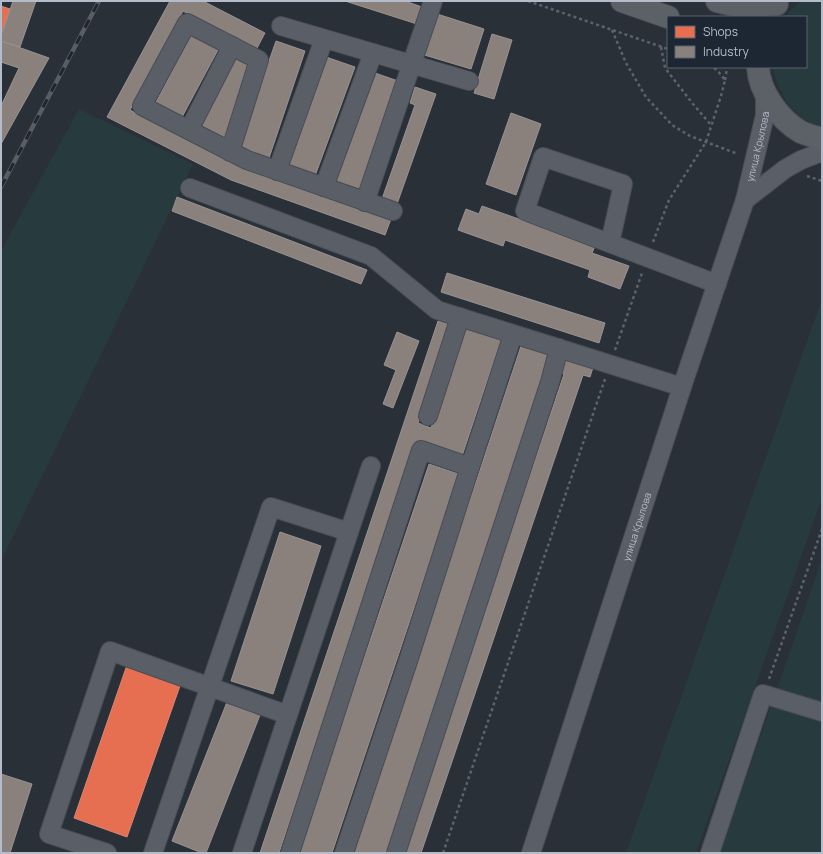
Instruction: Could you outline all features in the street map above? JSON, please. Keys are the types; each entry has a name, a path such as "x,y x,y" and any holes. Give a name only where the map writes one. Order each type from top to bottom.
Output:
{"main road":[{"path":"622,1 667,17"},
{"path":"717,1 742,7 776,7"},
{"path":"758,68 765,93 780,115 802,132 822,139"}],"street":[{"path":"365,202 433,1"},
{"path":"230,152 260,60 187,23 142,106 230,152 247,160 393,211"},
{"path":"281,26 469,81"},
{"path":"277,171 324,39"},
{"path":"189,130 232,46"},
{"path":"324,187 373,53"},
{"name":"улица Крылова","path":"531,853 682,387 745,200 765,115 765,93"},
{"name":"улица Крылова","path":"745,200 785,169 800,160 822,152"},
{"path":"610,243 623,184 543,157 525,211 717,284"},
{"path":"190,188 371,256 437,310 682,387"},
{"path":"428,416 460,317"},
{"path":"344,853 412,650 513,334"},
{"path":"396,853 550,382 559,348"},
{"path":"290,853 421,450 470,466"},
{"path":"242,853 371,466"},
{"path":"153,853 271,507 349,532"},
{"path":"106,853 49,834 110,651 288,715"},
{"path":"710,853 763,694 822,712"}],"path":[{"path":"528,1 667,49"},
{"path":"612,30 626,63 646,97 672,125 690,136 743,155"},
{"path":"661,47 665,68 712,126"},
{"path":"714,68 725,80"},
{"path":"443,853 647,257 669,200 706,142 721,96 727,69"},
{"path":"804,175 822,181"},
{"path":"763,694 822,529"}],"green space":[{"path":"801,1 822,1 822,128 803,118 790,105 780,90 773,70 773,68 807,68 807,16 787,16"},
{"path":"79,109 193,164 1,561 1,251"},
{"path":"822,299 822,498 696,853 626,853"},
{"path":"822,559 822,853 720,853"}],"building: Shops":[{"path":"1,6 10,9 1,36"},
{"path":"127,665 181,683 127,837 74,818"}],"building: Industry":[{"path":"13,1 36,1 20,47 1,41 1,36"},
{"path":"170,1 203,1 265,33 256,50 183,11 130,110 242,167 391,219 385,235 231,180 107,117"},
{"path":"345,1 405,1 422,7 417,24"},
{"path":"434,13 484,29 471,69 421,54"},
{"path":"192,34 219,48 181,119 155,104"},
{"path":"492,34 512,40 494,99 474,93"},
{"path":"1,41 49,58 1,144 1,106 19,68 1,62"},
{"path":"276,41 305,51 269,158 239,147"},
{"path":"234,55 249,63 224,139 199,129"},
{"path":"326,57 355,67 315,176 286,166"},
{"path":"372,72 401,82 362,192 332,182"},
{"path":"415,87 436,94 397,204 382,199 415,105 410,103"},
{"path":"511,113 541,124 516,195 486,184"},
{"path":"177,197 367,270 361,284 172,211"},
{"path":"482,206 595,246 592,253 629,266 620,289 588,277 590,270 505,240 503,246 458,230 466,209 479,214"},
{"path":"447,273 605,323 599,343 441,292"},
{"path":"438,321 451,325 418,423 431,428 464,328 501,340 461,459 415,444 279,853 260,853"},
{"path":"397,332 419,341 393,408 383,404 396,370 384,365"},
{"path":"522,343 552,353 386,853 353,853"},
{"path":"563,356 595,361 590,377 583,375 421,853 403,853 564,374 557,372"},
{"path":"429,464 459,474 332,853 299,853"},
{"path":"280,532 321,546 273,694 231,681"},
{"path":"227,702 260,715 206,853 202,853 172,841"},
{"path":"1,774 32,784 10,853 1,853"}],"railway":[{"path":"1,187 99,1"}]}
